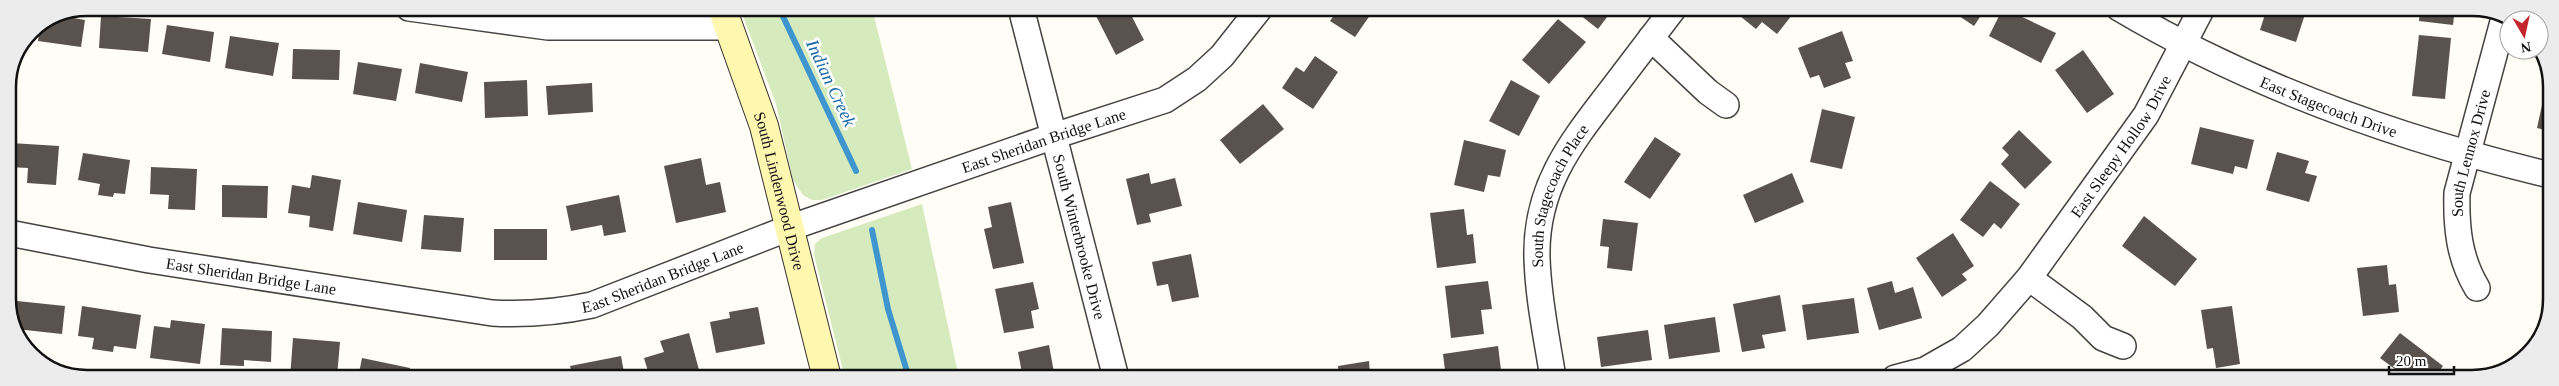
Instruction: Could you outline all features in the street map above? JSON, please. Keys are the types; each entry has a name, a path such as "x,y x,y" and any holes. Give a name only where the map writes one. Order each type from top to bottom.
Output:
{"street":[{"path":"465,16 548,28 726,17"},
{"name":"South Winterbrooke Drive","path":"1023,16 1114,370"},
{"name":"East Sheridan Bridge Lane","path":"16,234 149,260 492,313 518,314 567,310 592,304 789,228 1054,136 1165,100 1197,79 1222,56 1254,16"},
{"name":"South Stagecoach Place","path":"1552,370 1537,257 1539,222 1546,194 1557,166 1573,140 1668,16"},
{"name":"East Stagecoach Drive","path":"2133,16 2184,44 2277,88 2343,114 2468,154 2543,173"},
{"name":"East Sleepy Hollow Drive","path":"1925,370 1962,349 1988,325 2029,278 2146,116 2198,16"},
{"name":"South Lindenwood Drive","path":"726,17 754,94 825,370"},
{"name":"South Lennox Drive","path":"2477,288 2466,269 2456,219 2457,193 2499,37"},
{"path":"1651,38 1708,92 1726,105"},
{"path":"2029,278 2082,317 2103,338 2123,346"}],"green space":[{"path":"743,16 874,16 912,169 822,200 812,200 803,195 793,180 776,104"},
{"path":"922,204 957,370 843,370 814,255 815,244 822,238"}],"building":[{"path":"101,16 151,19 148,52 99,48"},
{"path":"1096,16 1132,16 1144,40 1116,55"},
{"path":"1333,16 1369,16 1355,37 1330,21"},
{"path":"1581,16 1608,16 1598,29"},
{"path":"1740,16 1791,16 1777,34 1762,22 1756,29"},
{"path":"1959,16 1981,16 1974,26"},
{"path":"1999,16 2020,16 2056,33 2041,63 1989,36"},
{"path":"2264,16 2304,16 2296,42 2260,30"},
{"path":"2419,16 2454,16 2453,25 2419,21"},
{"path":"73,18 85,20 81,47 38,41 39,36 60,22"},
{"path":"1558,19 1586,42 1549,84 1522,60"},
{"path":"167,25 214,32 210,62 162,54"},
{"path":"1842,31 1853,61 1845,63 1851,78 1824,88 1819,75 1810,78 1798,48"},
{"path":"2419,35 2451,38 2445,99 2412,96"},
{"path":"230,36 279,43 273,76 225,68"},
{"path":"293,49 340,50 339,80 292,79"},
{"path":"2083,50 2114,94 2087,113 2055,70"},
{"path":"1315,56 1338,72 1313,109 1282,88 1296,67 1304,72"},
{"path":"358,62 402,69 396,101 353,94"},
{"path":"420,63 468,72 462,102 415,93"},
{"path":"527,80 528,116 485,118 484,82"},
{"path":"1511,80 1540,96 1519,136 1489,121"},
{"path":"592,83 593,112 548,115 546,86"},
{"path":"2543,100 2543,129 2537,128"},
{"path":"1263,104 1284,129 1240,164 1220,140"},
{"path":"1822,109 1855,117 1842,169 1810,162"},
{"path":"2200,127 2254,140 2247,169 2235,166 2233,174 2191,164"},
{"path":"2019,130 2052,162 2025,189 2001,164 2009,155 2002,148"},
{"path":"1655,137 1681,154 1650,199 1624,182"},
{"path":"1464,140 1506,150 1500,177 1488,175 1484,192 1454,185"},
{"path":"16,143 59,146 56,185 27,183 28,168 16,167"},
{"path":"2277,152 2309,161 2305,173 2317,176 2309,202 2266,190"},
{"path":"83,153 130,160 125,194 114,193 113,197 98,195 100,184 78,180"},
{"path":"701,158 706,185 720,182 726,212 676,223 664,166"},
{"path":"151,167 197,169 195,210 168,209 169,195 150,194"},
{"path":"1149,173 1151,184 1175,178 1182,206 1149,214 1151,222 1137,225 1126,179"},
{"path":"1792,173 1804,202 1755,223 1743,195"},
{"path":"312,175 341,180 333,231 309,227 310,216 288,213 292,185 310,188"},
{"path":"1990,181 2020,204 2001,229 1994,223 1983,237 1960,220"},
{"path":"222,185 268,186 267,218 222,217"},
{"path":"619,195 626,232 604,236 602,225 571,231 566,206"},
{"path":"358,202 407,210 402,242 353,234"},
{"path":"1011,202 1024,263 993,269 984,229 992,227 988,207"},
{"path":"1464,209 1467,235 1473,234 1476,263 1437,268 1430,213"},
{"path":"424,215 464,218 461,252 421,249"},
{"path":"2144,216 2197,259 2175,286 2122,246"},
{"path":"1603,219 1638,223 1632,271 1607,268 1609,247 1600,246"},
{"path":"494,229 547,229 547,260 494,260"},
{"path":"1953,233 1974,266 1962,274 1967,280 1942,297 1916,258"},
{"path":"1191,254 1199,297 1172,302 1168,284 1157,286 1152,262"},
{"path":"2387,265 2389,285 2396,284 2399,312 2363,316 2357,268"},
{"path":"1488,281 1492,309 1481,310 1484,334 1451,338 1445,286"},
{"path":"1892,281 1895,293 1913,287 1922,318 1879,330 1867,288"},
{"path":"1033,282 1039,309 1031,311 1034,328 1004,333 995,289"},
{"path":"1780,295 1786,331 1762,335 1765,348 1742,352 1733,304"},
{"path":"1854,298 1859,333 1807,340 1802,305"},
{"path":"17,301 65,306 62,334 24,330 20,322"},
{"path":"82,306 141,315 136,349 114,346 113,352 92,349 94,338 78,336"},
{"path":"2232,306 2240,364 2216,368 2213,348 2207,349 2201,310"},
{"path":"758,307 765,344 716,353 710,322 730,318 729,312"},
{"path":"1715,317 1720,352 1669,359 1664,325"},
{"path":"171,320 205,324 200,364 150,358 154,326 170,328"},
{"path":"222,328 272,331 271,362 244,360 244,366 220,365"},
{"path":"1648,330 1652,360 1601,367 1597,337"},
{"path":"689,333 699,370 648,370 644,358 664,352 660,341"},
{"path":"2400,333 2443,366 2440,370 2396,370 2380,358"},
{"path":"293,338 340,342 338,370 291,370"},
{"path":"1049,345 1054,370 1021,370 1018,352"},
{"path":"1498,346 1501,370 1445,370 1443,354"},
{"path":"621,356 624,370 571,370 570,366"},
{"path":"362,358 410,368 410,370 360,370"},
{"path":"1369,361 1370,370 1338,370 1338,366"}],"waterway":[{"name":"Indian Creek","path":"783,16 856,171"},
{"name":"Indian Creek","path":"872,230 888,309 907,370"}]}
